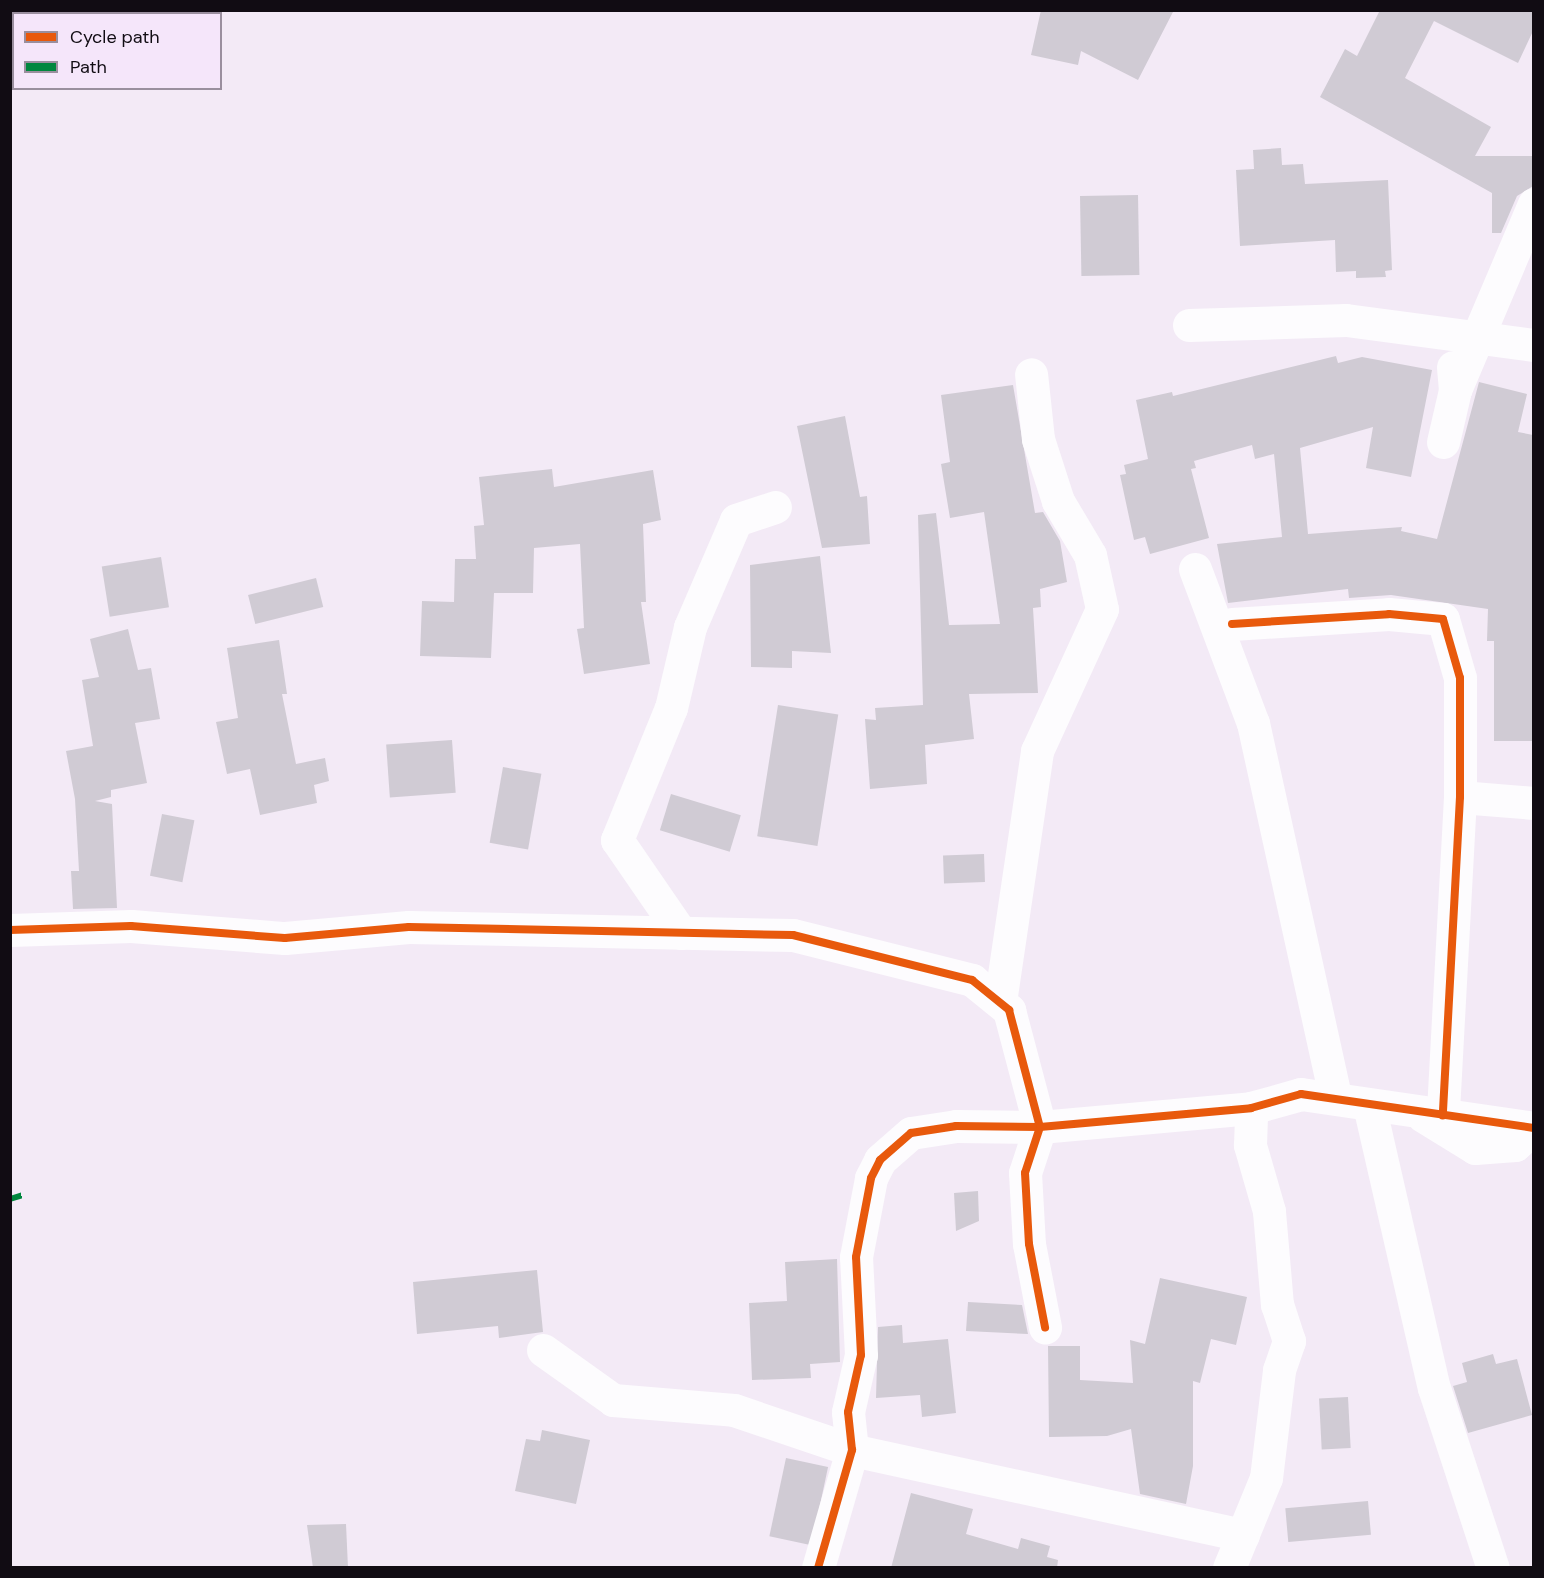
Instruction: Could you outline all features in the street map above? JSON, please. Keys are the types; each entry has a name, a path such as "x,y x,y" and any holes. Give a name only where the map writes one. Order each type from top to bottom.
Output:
{"street":[{"path":"1443,442 1455,390 1533,204"},
{"path":"1189,325 1346,320 1533,345"},
{"path":"1449,332 1455,390"},
{"path":"1000,1002 1037,752 1102,609 1090,555 1058,501 1038,439 1031,374"},
{"path":"681,933 617,840 671,708 690,627 736,520 776,507"},
{"path":"1195,569 1253,723 1335,1097"},
{"path":"1232,624 1389,614 1443,619 1460,678 1460,797 1431,1115"},
{"path":"1460,797 1533,803"},
{"path":"10,930 131,926 285,938 409,927 793,935 972,980 1000,1002 1014,1022 1040,1127 1025,1173 1029,1244 1044,1327"},
{"path":"818,1568 852,1450 848,1412 861,1355 856,1257 871,1178 880,1160 911,1133 956,1126 1040,1127 1251,1108 1301,1094 1335,1097 1431,1115 1533,1128"},
{"path":"1369,1105 1434,1388 1493,1568"},
{"path":"1228,1568 1266,1478 1280,1370 1289,1341 1277,1305 1269,1211 1250,1145 1251,1108"},
{"path":"543,1350 613,1400 734,1410 852,1450 1243,1535"}],"building":[{"path":"1041,10 1174,10 1138,80 1081,51 1078,65 1031,55"},
{"path":"1380,10 1533,10 1533,31 1518,63 1434,21 1405,78 1491,127 1475,156 1533,156 1533,186 1517,196 1501,233 1492,233 1492,193 1320,97 1345,49 1357,56"},
{"path":"1281,148 1282,165 1303,164 1305,184 1388,180 1392,270 1385,271 1386,277 1356,278 1356,271 1336,272 1335,240 1240,246 1236,170 1254,169 1253,150"},
{"path":"1138,195 1139,275 1081,276 1080,196"},
{"path":"1336,356 1338,363 1362,357 1432,370 1411,477 1366,468 1373,427 1300,448 1308,534 1402,527 1401,531 1437,539 1479,382 1527,394 1518,432 1533,435 1533,741 1494,741 1494,641 1487,641 1488,609 1391,595 1349,598 1348,589 1228,603 1217,544 1282,537 1274,454 1255,459 1252,445 1194,461 1196,468 1191,469 1209,538 1150,554 1145,537 1134,540 1120,475 1126,474 1124,465 1148,459 1136,400 1172,392 1173,396"},
{"path":"1013,385 1035,513 1043,512 1060,541 1067,582 1040,589 1041,607 1033,608 1038,693 969,694 974,739 925,745 927,784 870,789 865,719 876,720 875,708 923,705 918,515 936,513 949,625 1000,624 984,512 950,518 941,464 950,462 941,395"},
{"path":"845,416 860,497 867,496 870,544 822,548 797,426"},
{"path":"552,469 554,487 653,470 661,520 643,524 646,602 641,602 650,664 584,674 577,629 584,628 580,544 534,548 533,593 494,593 491,658 420,656 422,601 454,602 455,559 476,559 474,526 484,525 479,477"},
{"path":"820,556 831,653 792,651 792,668 751,667 750,565"},
{"path":"161,557 169,607 110,617 102,566"},
{"path":"316,578 323,607 255,624 248,595"},
{"path":"128,629 138,670 151,668 160,719 135,723 147,783 111,790 111,797 95,801 112,804 117,908 73,909 71,871 79,871 75,799 66,751 93,746 82,680 99,677 90,639"},
{"path":"279,640 287,694 282,694 296,764 325,758 329,781 314,785 317,803 260,815 250,769 227,774 216,722 238,718 227,648"},
{"path":"778,705 838,715 817,846 757,836"},
{"path":"452,740 456,793 390,797 386,745"},
{"path":"503,767 541,774 528,850 490,843"},
{"path":"671,794 741,815 730,852 660,830"},
{"path":"162,814 194,820 182,882 150,876"},
{"path":"984,854 985,882 944,883 943,855"},
{"path":"978,1191 979,1221 956,1231 954,1193"},
{"path":"837,1259 840,1362 810,1364 811,1378 752,1380 749,1303 787,1301 785,1262"},
{"path":"537,1270 543,1332 499,1338 498,1326 417,1334 413,1282"},
{"path":"1160,1278 1247,1297 1236,1345 1211,1339 1200,1383 1193,1381 1193,1466 1186,1504 1140,1494 1131,1429 1107,1436 1049,1437 1048,1346 1080,1346 1080,1380 1133,1383 1130,1340 1145,1344"},
{"path":"968,1302 1022,1305 1028,1334 966,1331"},
{"path":"902,1325 903,1343 948,1339 956,1413 922,1417 920,1395 876,1398 878,1327"},
{"path":"1493,1354 1496,1364 1517,1359 1532,1415 1468,1433 1453,1386 1467,1382 1462,1363"},
{"path":"1348,1397 1351,1448 1322,1449 1319,1399"},
{"path":"542,1430 590,1440 576,1504 515,1491 526,1439 540,1441"},
{"path":"786,1458 828,1467 811,1545 769,1536"},
{"path":"911,1493 973,1509 966,1534 1018,1549 1021,1538 1050,1546 1047,1557 1058,1560 1057,1568 891,1568"},
{"path":"1368,1501 1371,1535 1288,1542 1285,1508"},
{"path":"346,1524 348,1568 313,1568 307,1525"}],"marked path":[{"path":"10,1199 23,1195"}],"cycle path":[{"path":"1232,624 1389,614 1443,619 1460,678 1460,797 1443,1116"},
{"path":"10,930 131,926 285,938 409,927 793,935 972,980 1009,1010 1040,1127 1025,1173 1029,1244 1045,1327"},
{"path":"818,1568 852,1450 848,1412 861,1355 856,1257 871,1178 880,1160 911,1133 956,1126 1040,1127 1251,1108 1301,1094 1534,1128"}]}
